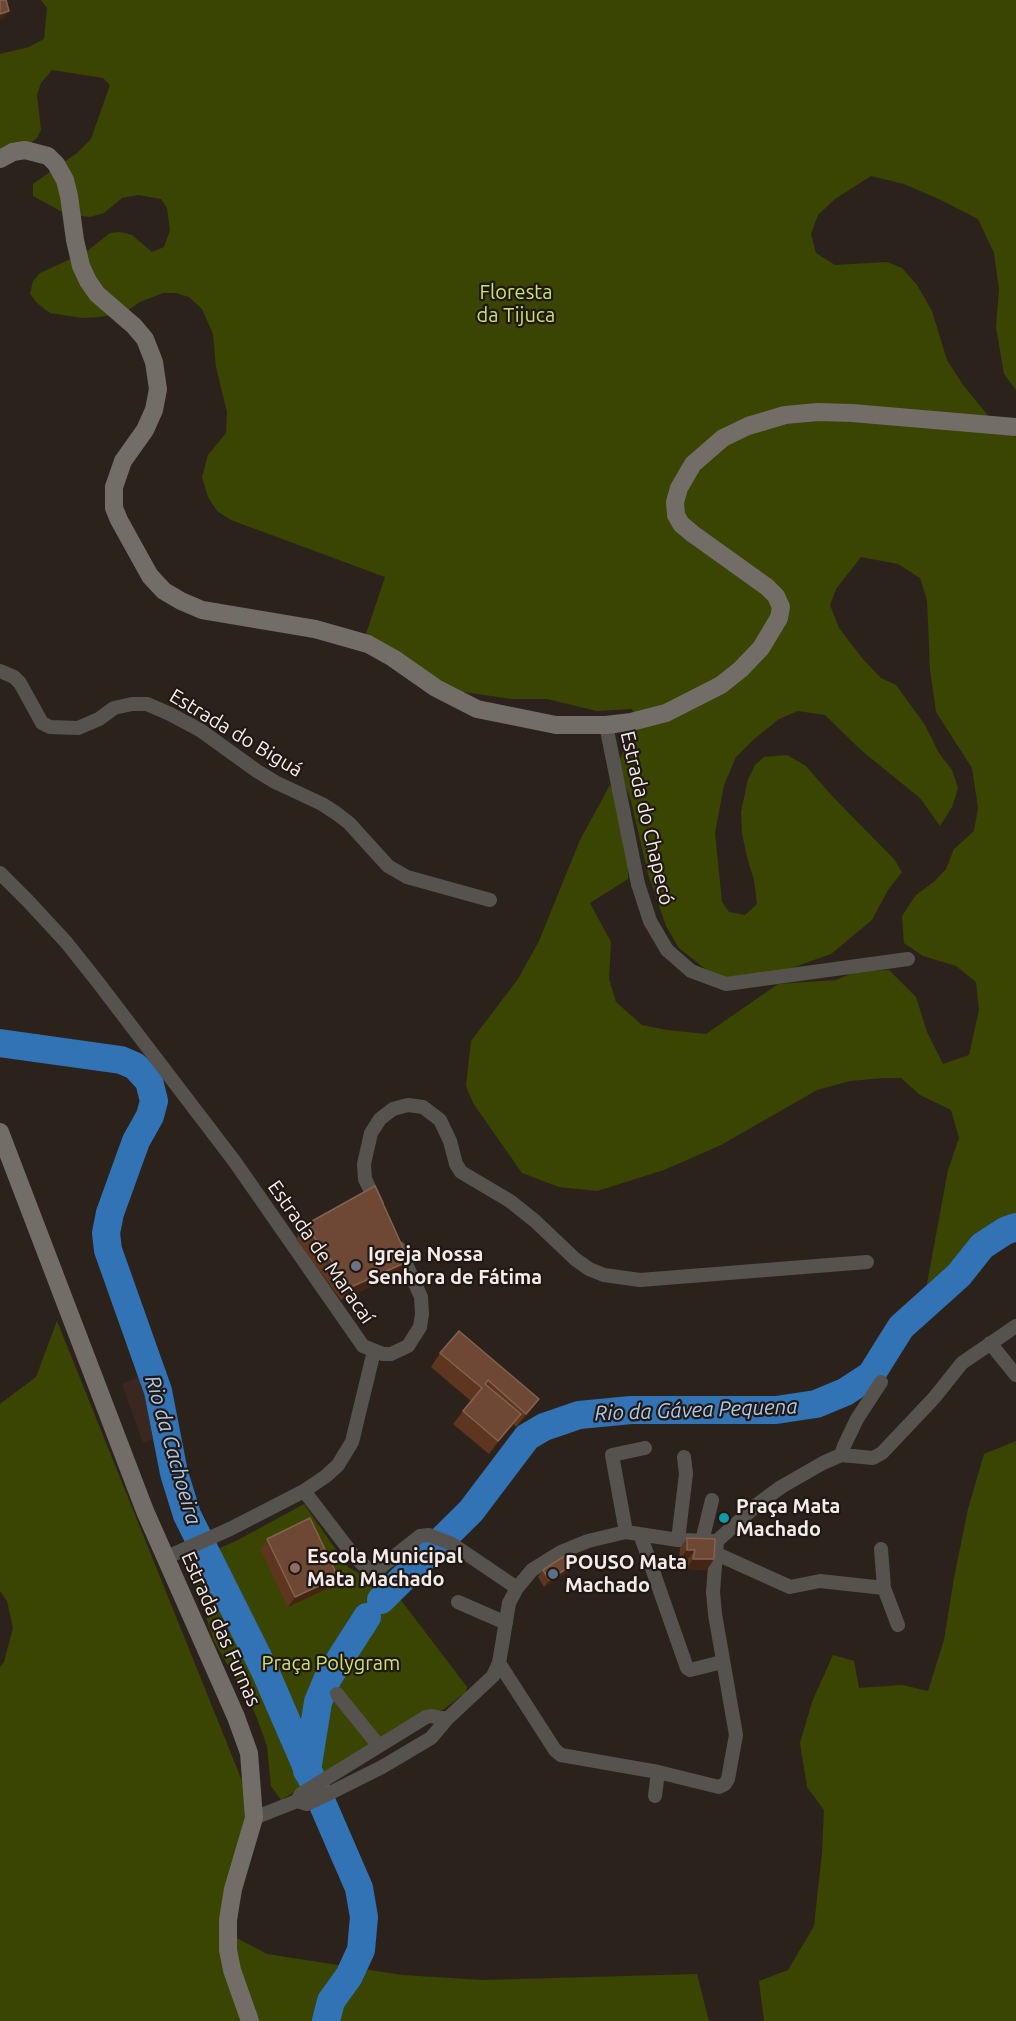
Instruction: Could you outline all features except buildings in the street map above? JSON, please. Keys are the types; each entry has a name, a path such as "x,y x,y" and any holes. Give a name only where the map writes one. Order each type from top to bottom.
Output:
{"street":[{"path":"0,159 14,152 25,150 48,156 56,164 65,180 75,240 81,266 88,281 97,294 134,326 150,349 157,372 158,389 154,410 145,430 123,461 114,487 114,508 128,539 150,576 164,591 202,610 315,629 368,644 393,658 436,688 477,709 556,724 606,725 631,722 666,713 721,685 741,669 761,648 779,618 781,607 776,596 767,587 693,534 681,524 676,515 675,502 679,488 693,464 723,438 748,426 785,415 818,412 1016,427"},
{"name":"Estrada do Biguá","path":"0,671 14,677 20,683 38,718 50,727 78,728 123,705 147,704 170,714 200,730 275,782 336,813 349,823 388,866 407,877 490,900"},
{"name":"Estrada do Chapecó","path":"606,725 638,884 650,921 667,950 691,971 726,984 908,959"},
{"name":"Estrada de Maracaí","path":"0,873 51,926 97,981 235,1162 363,1346 374,1352 391,1354 408,1347 420,1327 422,1314 421,1297 391,1233"},
{"path":"381,1211 365,1179 364,1164 371,1133 380,1119 393,1109 408,1106 423,1107 440,1120 461,1172 510,1200 575,1259 589,1269 604,1275 640,1280 867,1262"},
{"name":"Estrada das Furnas","path":"0,1132 145,1510 236,1717 249,1753 254,1818 233,1889 228,1920 228,1950 232,1970 250,2021"},
{"path":"499,1663 555,1750 561,1755 658,1772 719,1787 725,1784 728,1779 736,1735 717,1663 713,1592 717,1547 758,1504 781,1487 823,1463 842,1455 873,1458 882,1453 934,1398 962,1363 974,1352 1016,1326"},
{"path":"990,1343 1016,1376"},
{"path":"165,1558 230,1529 304,1491 338,1465 352,1442 374,1352"},
{"path":"842,1455 857,1419 881,1382"},
{"path":"626,1532 615,1454 645,1448"},
{"path":"678,1540 686,1482 684,1457"},
{"path":"304,1491 354,1556 368,1569 381,1567 420,1536 434,1536 452,1544 517,1588"},
{"path":"702,1541 712,1500"},
{"path":"254,1818 303,1799 423,1744 493,1676 499,1663 509,1602 517,1588 532,1570 561,1552 588,1541 626,1532 641,1537 702,1541 790,1587 820,1581 884,1588"},
{"path":"641,1537 687,1668 690,1670 717,1663"},
{"path":"881,1549 884,1588 898,1625"},
{"path":"458,1602 506,1623"},
{"path":"337,1694 379,1746"},
{"path":"322,1790 379,1746 426,1717 447,1719"},
{"path":"655,1796 658,1772"}],"shaded area":[{"path":"148,1373 162,1436 143,1443 122,1384"}],"green space":[{"name":"Floresta da Tijuca","path":"41,0 1016,0 1016,390 1004,374 996,327 999,289 994,253 978,219 904,184 871,176 835,199 818,215 811,234 816,253 835,265 887,262 902,268 917,285 932,311 947,360 963,385 994,423 1016,437 1016,1238 913,1306 926,1289 948,1170 959,1138 951,1110 920,1095 901,1078 850,1081 817,1090 721,1145 664,1170 597,1191 559,1187 522,1173 473,1103 466,1086 471,1041 518,979 539,941 580,840 610,785 620,805 629,857 628,879 590,903 611,942 609,979 616,1002 642,1025 706,1034 778,984 836,980 857,971 889,970 916,997 927,1032 943,1064 969,1055 979,1010 976,982 956,966 923,956 904,943 902,916 916,895 935,881 946,869 954,849 974,831 978,808 972,768 936,712 930,669 927,600 920,578 898,564 861,557 836,589 830,605 839,628 862,658 881,678 896,685 925,725 939,753 952,770 958,788 952,807 940,826 920,798 862,751 825,715 798,711 779,719 736,757 724,785 715,833 722,902 729,912 745,915 757,904 754,880 742,833 741,812 748,779 755,765 764,757 787,755 806,766 894,859 902,872 888,890 872,920 831,954 783,971 726,979 704,968 679,948 666,926 648,874 631,801 617,764 638,723 632,709 597,711 547,699 511,699 444,689 365,637 385,577 231,520 217,511 208,497 202,477 208,455 226,433 227,412 216,367 213,334 202,309 189,297 176,293 163,293 140,302 127,311 101,317 82,318 50,313 30,294 33,281 40,273 86,252 110,233 120,232 132,235 152,252 164,247 170,230 167,208 161,199 138,195 122,198 104,213 90,217 66,214 33,196 33,184 77,153 91,139 110,85 103,78 52,70 41,83 37,95 41,130 37,138 23,149 0,152 0,54 29,47 44,39 47,8"},
{"path":"57,1321 259,1823 231,1935 267,1954 402,1975 483,1980 697,1974 709,2021 0,2021 0,1667 4,1662 13,1628 7,1601 0,1591 0,1404 36,1377"},
{"path":"1016,1441 1016,2021 764,2021 759,1981 788,1970 814,1926 824,1810 807,1787 800,1743 812,1702 833,1655 854,1661 859,1688 902,1685 928,1691 944,1640 968,1509 984,1454"},
{"name":"Praça Polygram","path":"304,1504 348,1567 369,1579 379,1578 389,1573 431,1542 448,1548 397,1595 467,1687 466,1692 443,1710 432,1710 281,1800 271,1786 267,1746 255,1713 214,1641 189,1564 193,1559 236,1541"}],"waterway":[{"name":"Rio da Cachoeira","path":"0,1043 121,1060 135,1066 149,1081 154,1101 150,1116 136,1141 110,1213 106,1233 108,1250 158,1391 174,1473 187,1515 265,1671 359,1888 364,1917 361,1950 349,1976 331,2001 326,2021"},
{"name":"Rio da Gávea Pequena","path":"381,1600 471,1511 527,1437 544,1427 579,1415 631,1410 776,1410 816,1404 845,1392 871,1375 901,1327 959,1275 982,1246 1005,1231 1016,1227"},
{"name":"Rio da Gávea Pequena","path":"307,1771 318,1702 328,1678 367,1617"}],"place":[{"name":"Igreja Nossa Senhora de Fátima","path":"356,1266"},
{"name":"Praça Mata Machado","path":"724,1518"},
{"name":"Escola Municipal Mata Machado","path":"295,1568"},
{"name":"POUSO Mata Machado","path":"553,1574"}]}
